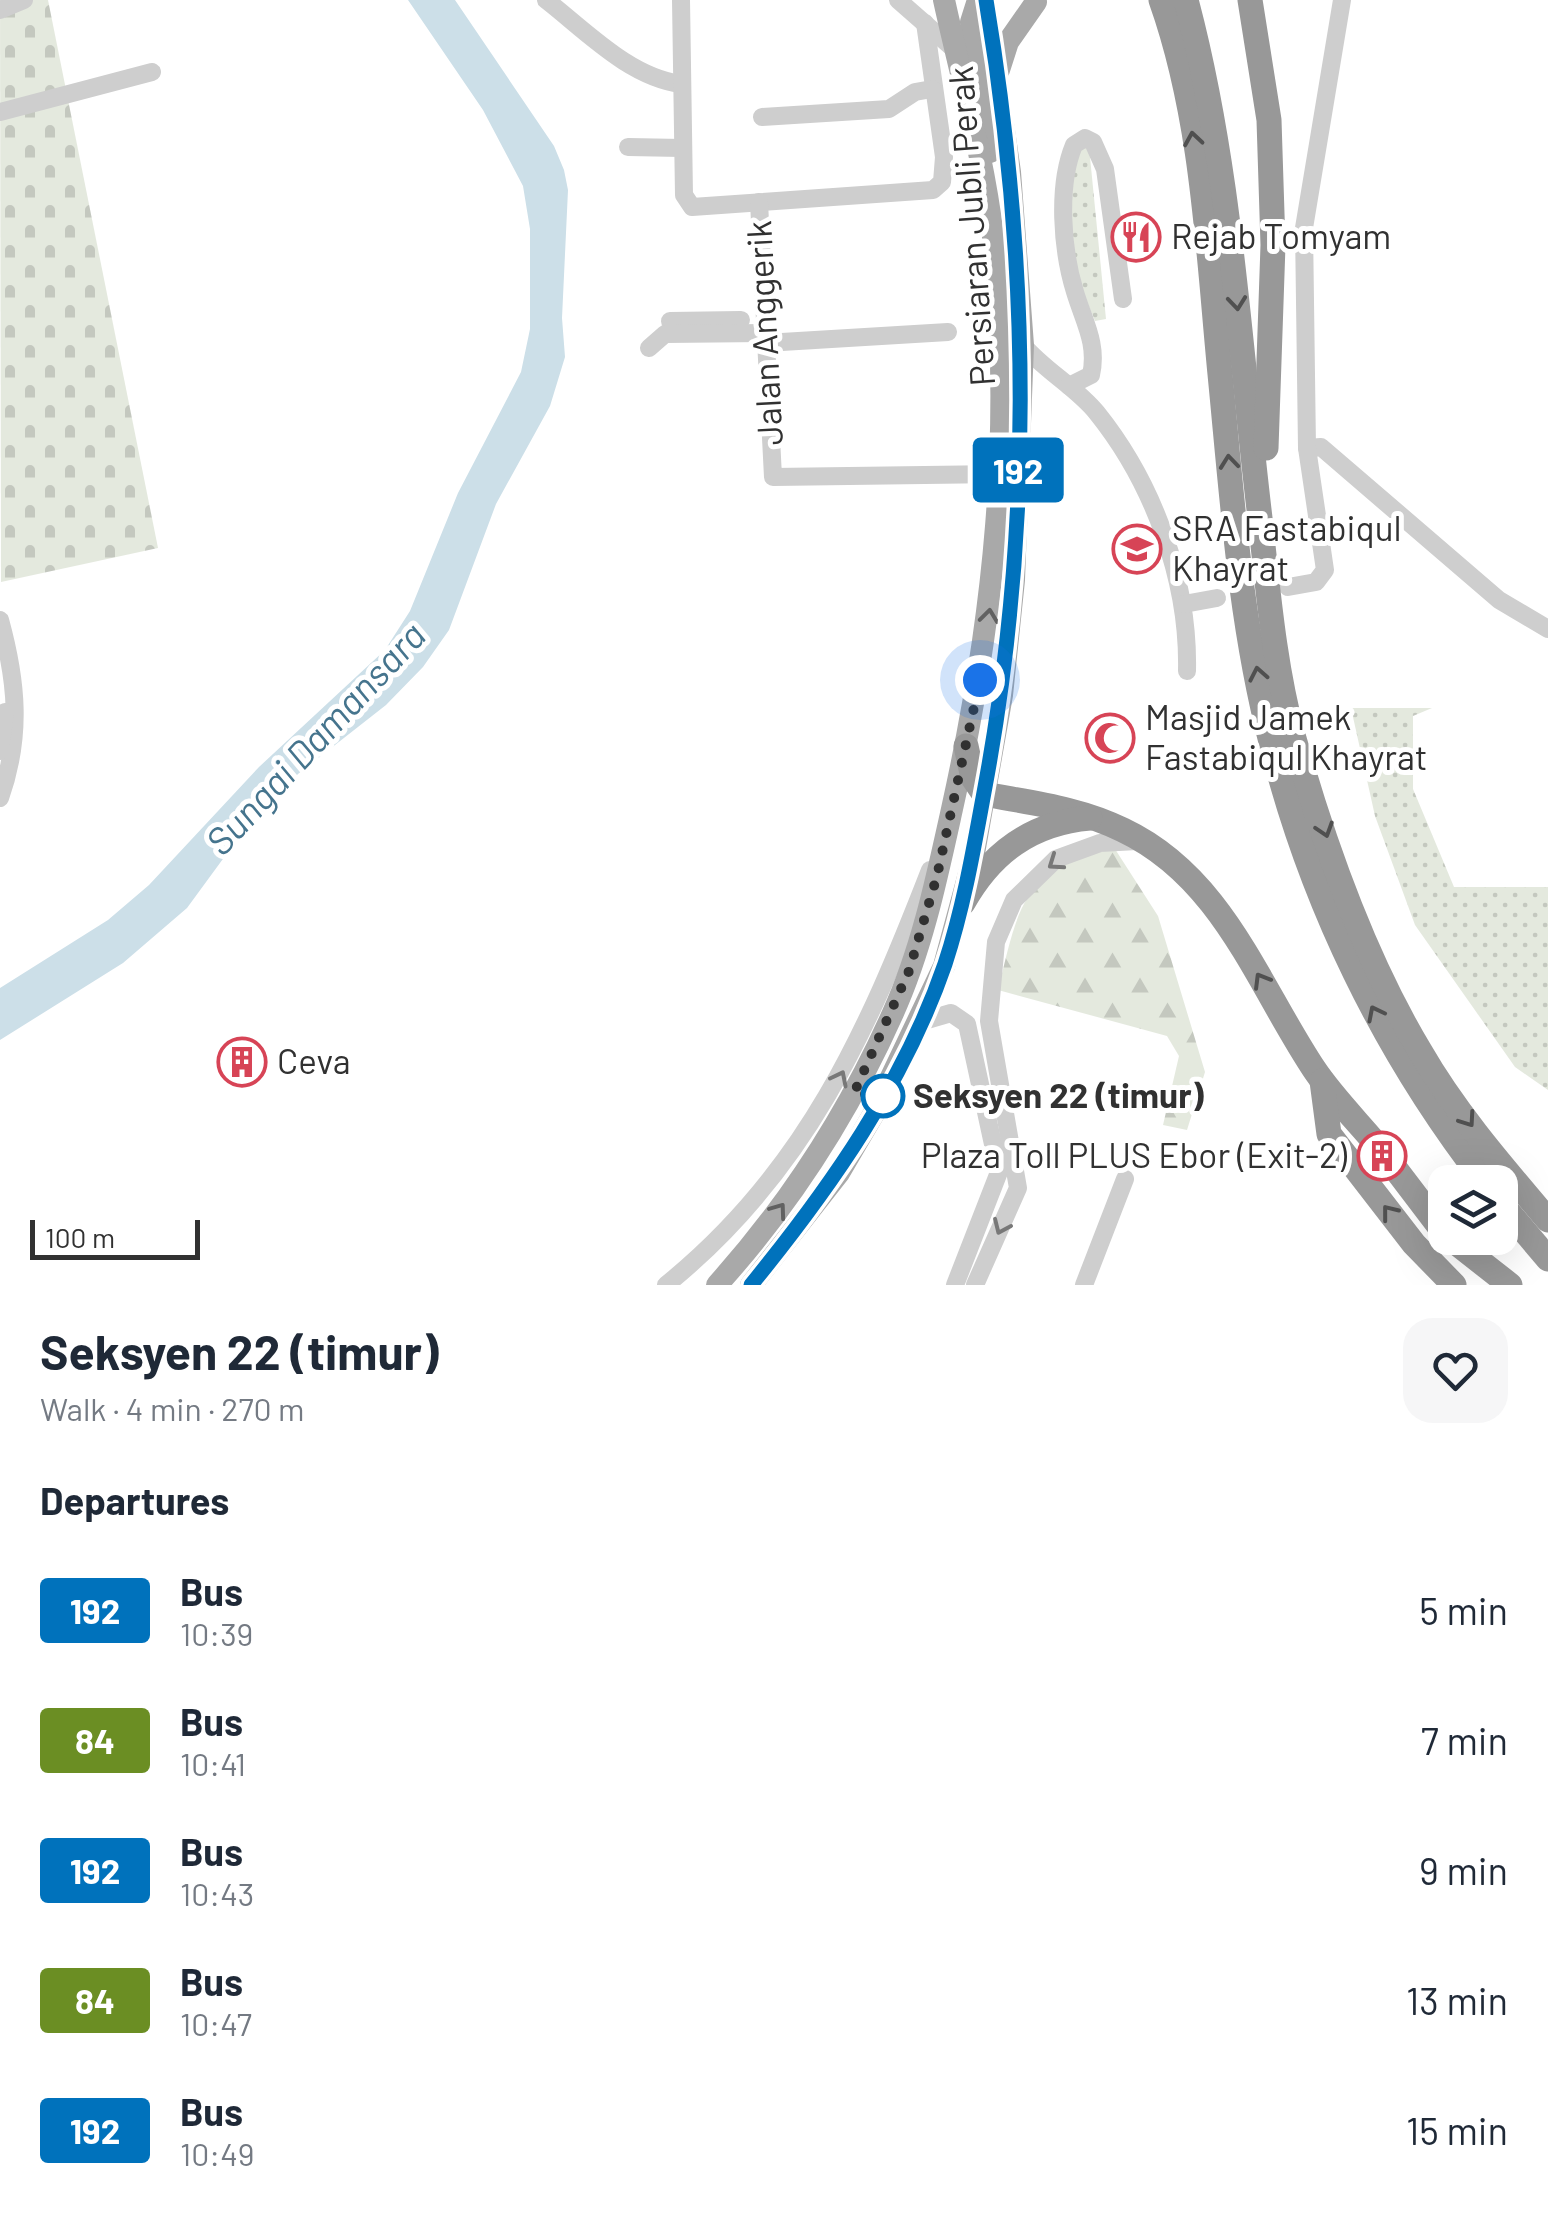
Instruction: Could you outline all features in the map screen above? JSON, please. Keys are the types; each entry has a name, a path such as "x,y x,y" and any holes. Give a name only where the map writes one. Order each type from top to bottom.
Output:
{"highway":[{"path":"1161,0 1185,90 1204,209 1244,602 1271,743 1314,877 1346,957 1400,1062 1473,1165"},
{"path":"1186,0 1205,73 1224,186 1269,600 1293,733 1367,945 1420,1052 1485,1144 1548,1220"},
{"path":"1250,0 1269,120 1273,245 1266,449 1255,476"},
{"path":"966,746 973,778 984,794 1094,818 1147,842 1180,864 1224,917 1322,1080 1428,1210"},
{"path":"963,904 983,870 1014,842 1058,824 1094,818"},
{"path":"1322,1080 1329,1134 1414,1244 1454,1285"},
{"path":"1518,1223 1548,1259"},
{"path":"1472,1255 1510,1285"}],"main road":[{"name":"Persiaran Jubli Perak","path":"717,1285 805,1174 862,1078 909,971 966,746 992,593 1000,474 992,235 944,0"},
{"path":"992,235 988,127 971,22 978,4 1039,1"},
{"path":"998,74 1008,42 1039,1"},
{"name":"Persiaran Jubli Perak","path":"751,1285 838,1173 920,1022 963,904 1002,695 1014,580 1023,345 998,74 978,4"}],"street":[{"path":"0,10 24,0"},
{"path":"546,0 629,64 658,80 680,84"},
{"path":"681,0 684,195 692,206 933,190 944,173 925,24"},
{"path":"898,0 955,50"},
{"path":"1288,587 1316,582 1325,570 1307,448 1304,228 1342,0"},
{"path":"929,70 962,78"},
{"path":"0,112 152,72"},
{"path":"762,117 890,109 914,92 932,90"},
{"path":"1069,386 1090,375 1094,360 1094,344 1071,275 1064,188 1074,145 1084,138 1093,142 1106,169 1122,299"},
{"path":"941,144 976,142"},
{"path":"628,147 682,148"},
{"name":"Jalan Anggerik","path":"758,202 773,477 1000,474"},
{"path":"649,348 666,334 741,320"},
{"path":"670,321 722,326 765,338 948,332"},
{"path":"1023,345 1096,412 1132,467 1160,525 1184,604 1187,671"},
{"path":"1307,448 1322,446 1500,600 1548,629"},
{"path":"1184,604 1218,598"},
{"path":"0,620 14,670 18,730 0,798"},
{"path":"0,658 6,728 0,751"},
{"path":"666,1285 757,1198 830,1098 885,986 950,817"},
{"path":"955,1285 978,1280 1018,1188 989,1020 996,942 1014,900 1056,860 1100,843 1147,842"},
{"path":"920,1022 951,1012 966,1024 999,1172 955,1285"},
{"path":"1084,1285 1125,1179"}],"green space":[{"path":"0,0 48,0 158,548 1,582"},
{"path":"1089,147 1106,319 1095,321 1074,258 1068,215 1077,149"},
{"path":"1351,708 1432,708 1413,716 1413,789 1454,887 1548,887 1548,1090 1515,1067 1415,925 1375,816"},
{"path":"1115,849 1158,916 1205,1072 1187,1130 1163,1125 1179,1056 1167,1036 998,990 1019,915 1042,880 1060,867"}],"water":[{"name":"Sungai Damansara","path":"408,0 455,0 554,146 564,170 568,190 562,318 565,357 550,406 496,504 449,630 423,667 386,705 298,774 250,822 187,908 123,963 0,1040 0,988 108,920 149,885 259,767 385,650 410,611 458,493 521,372 530,329 530,229 523,186 483,110"}],"bus line":[{"name":"192","path":"751,1285 838,1173 874,1115 944,966 973,860 1002,695 1014,580 1023,345 1010,172 986,0"}],"place":[{"name":"Rejab Tomyam","path":"1136,237"},
{"name":"SRA Fastabiqul Khayrat","path":"1137,549"},
{"name":"Masjid Jamek Fastabiqul Khayrat","path":"1110,738"},
{"name":"Ceva","path":"242,1062"},
{"name":"Seksyen 22 (timur)","path":"883,1096"},
{"name":"Plaza Toll PLUS Ebor (Exit-2)","path":"1382,1156"}],"route":[{"path":"883,1096 854,1093 895,1010 909,971 937,876 980,680"}]}
